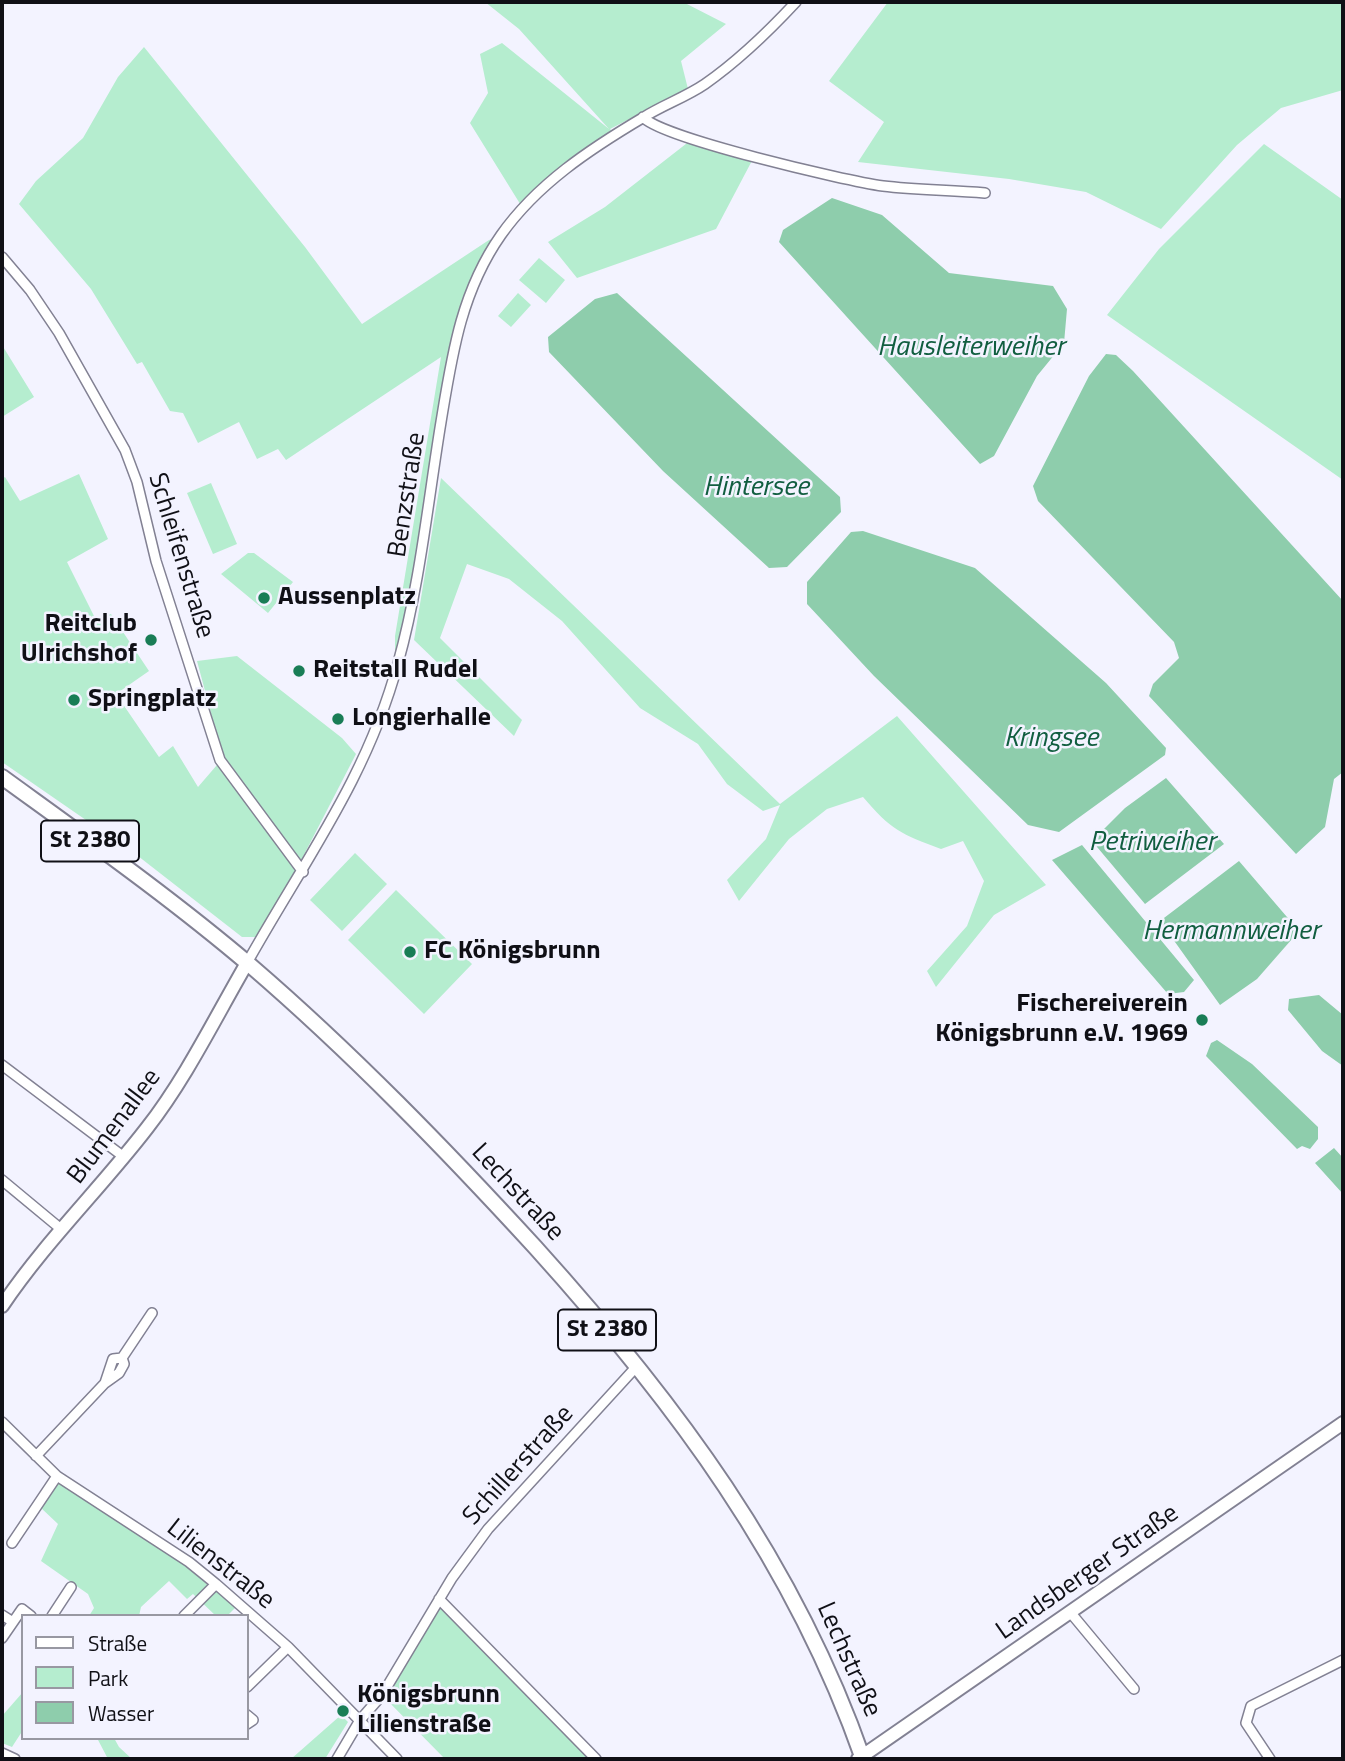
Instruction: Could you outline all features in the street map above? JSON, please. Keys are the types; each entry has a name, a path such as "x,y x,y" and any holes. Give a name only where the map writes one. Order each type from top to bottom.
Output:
{"main road":[{"name":"Lechstraße","path":"2,777 177,906 247,963 442,1147 573,1290 683,1425 752,1524 821,1653 861,1758"}],"street":[{"name":"Benzstraße","path":"247,963 303,872 365,760 398,663 454,346 468,294 499,237 522,207 575,161 643,117 705,84 776,23 796,2"},
{"path":"643,117 657,129 684,138 845,178 883,186 985,193"},
{"name":"Schleifenstraße","path":"2,257 30,290 58,333 125,450 137,482 156,561 220,760 303,872"},
{"name":"Blumenallee","path":"2,1306 27,1270 165,1105 247,963"},
{"path":"2,1065 124,1157"},
{"path":"2,1180 61,1229"},
{"path":"36,1457 105,1383 122,1369 122,1359 152,1313"},
{"name":"Schillerstraße","path":"337,1759 360,1720 382,1695 439,1600 488,1529 637,1366"},
{"name":"Lilienstraße","path":"2,1422 57,1476 189,1562 216,1584 288,1647 397,1759"},
{"name":"Landsberger Straße","path":"861,1758 1343,1423"},
{"path":"12,1543 57,1476"},
{"path":"186,1614 216,1584"},
{"path":"53,1614 71,1587"},
{"path":"439,1600 596,1759"},
{"path":"5,1639 22,1609 28,1614"},
{"path":"1070,1612 1134,1689"},
{"path":"2,1615 13,1622"},
{"path":"248,1686 288,1647"},
{"path":"1270,1759 1246,1723 1251,1706 1343,1660"},
{"path":"249,1720 260,1725"},
{"path":"249,1720 251,1735"},
{"path":"2,1753 15,1759"}],"green space":[{"path":"485,2 683,2 726,24 681,61 688,89 610,129 616,135 522,207 470,123 488,93 480,54 502,43 609,129 519,29"},
{"path":"888,2 1343,2 1343,90 1281,108 1237,145 1161,229 1086,192 1009,179 858,162 884,122 829,81"},
{"path":"144,47 305,247 362,324 489,240 499,237 468,294 400,657 395,655 395,636 441,357 286,460 278,449 257,459 239,422 198,443 183,413 170,411 142,362 137,364 91,289 19,204 36,181 83,138 118,77"},
{"path":"691,140 755,155 716,229 577,278 548,242 605,207"},
{"path":"1264,144 1343,200 1343,480 1107,315 1159,249"},
{"path":"539,258 565,280 546,303 519,280"},
{"path":"518,293 531,305 511,327 498,316"},
{"path":"2,345 34,397 2,417"},
{"path":"79,474 108,539 67,562 96,620 111,614 149,671 116,694 159,757 173,746 198,787 223,758 197,661 237,656 342,738 356,754 292,878 256,937 242,937 138,856 2,762 2,479 5,477 20,501"},
{"path":"441,478 780,804 897,716 1046,885 994,915 936,987 927,971 967,926 984,881 963,841 941,849 916,839 889,824 863,797 827,809 789,839 739,901 727,880 766,839 780,805 763,811 727,784 698,744 640,708 562,621 509,579 467,564 440,638 522,720 514,736 414,640"},
{"path":"211,483 237,544 213,554 187,493"},
{"name":"Aussenplatz","path":"248,553 254,553 293,582 268,613 221,574"},
{"path":"355,853 387,884 342,931 310,900"},
{"name":"FC Königsbrunn","path":"396,890 472,964 424,1014 348,940"},
{"path":"59,1477 207,1580 235,1608 229,1614 214,1614 193,1594 187,1599 169,1581 141,1607 139,1614 90,1614 94,1608 88,1594 41,1561 58,1524 40,1507"},
{"path":"441,1602 593,1759 445,1759 382,1695"},
{"path":"21,1694 21,1733 12,1747 2,1743 2,1716"},
{"path":"341,1715 348,1722 325,1759 291,1759"},
{"path":"98,1740 115,1740 132,1759 108,1759"}],"water":[{"name":"Hausleiterweiher","path":"832,198 882,215 949,273 1053,286 1067,309 1064,343 1037,376 994,456 980,464 779,242 783,230"},
{"name":"Hintersee","path":"617,293 840,497 841,512 787,567 769,568 663,471 549,352 548,337 595,299"},
{"path":"1106,354 1116,355 1133,371 1343,601 1343,772 1334,779 1325,827 1296,854 1149,696 1153,684 1179,658 1174,642 1038,501 1033,486 1089,376"},
{"name":"Kringsee","path":"863,531 975,568 1106,683 1166,748 1165,755 1059,832 1028,825 874,676 807,604 807,582 851,532"},
{"name":"Petriweiher","path":"1166,778 1224,844 1145,904 1092,841 1125,808"},
{"path":"1082,845 1194,980 1184,992 1168,994 1052,860"},
{"name":"Hermannweiher","path":"1239,861 1299,931 1257,979 1220,1005 1160,921"},
{"path":"1319,995 1343,1015 1343,1066 1322,1051 1288,1010 1289,999"},
{"path":"1217,1040 1252,1064 1318,1127 1318,1139 1310,1149 1302,1146 1297,1149 1206,1056 1211,1043"},
{"path":"1334,1148 1343,1158 1343,1194 1315,1163"}],"place":[{"name":"Aussenplatz","path":"264,598"},
{"name":"Reitclub Ulrichshof","path":"151,640"},
{"name":"Reitstall Rudel","path":"299,671"},
{"name":"Springplatz","path":"74,700"},
{"name":"Longierhalle","path":"338,719"},
{"name":"FC Königsbrunn","path":"410,952"},
{"name":"Fischereiverein Königsbrunn e.V. 1969","path":"1202,1020"},
{"name":"Königsbrunn Lilienstraße","path":"343,1711"}]}
